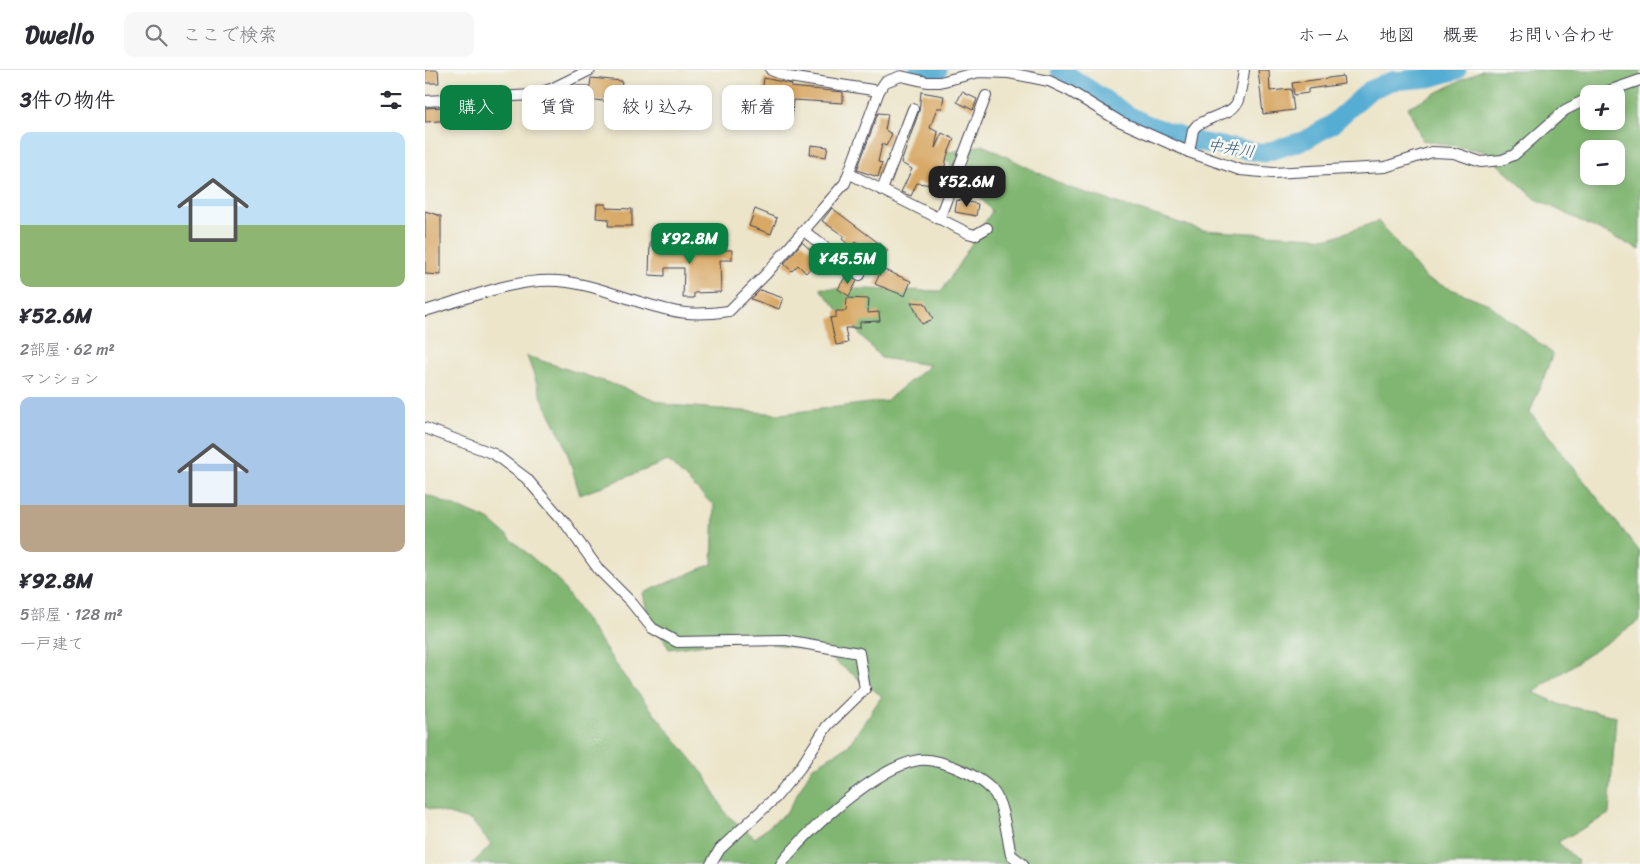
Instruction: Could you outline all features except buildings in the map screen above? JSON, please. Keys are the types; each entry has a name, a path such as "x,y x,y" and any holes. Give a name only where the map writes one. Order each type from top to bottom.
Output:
{"street":[{"path":"425,101 532,95 551,89 590,70"},
{"path":"771,70 789,77 879,91"},
{"path":"1190,148 1193,130 1206,120 1233,110 1239,99 1244,70"},
{"path":"425,312 513,285 549,281 571,283 607,291 669,310 689,313 729,311 735,308 838,192 850,174 879,91 885,82 901,76 927,82 940,82 979,72 1009,72 1049,81 1119,121 1190,148 1240,170 1273,174 1385,167 1432,152 1454,153 1491,163 1514,155 1565,110 1580,102"},
{"path":"1625,85 1640,80"},
{"path":"939,219 986,96"},
{"path":"882,190 913,108"},
{"path":"850,174 975,235 987,228"},
{"path":"804,231 860,275"},
{"path":"425,428 494,454 526,478 566,524 599,570 631,602 652,628 677,642 785,640 859,652 865,689 827,726 800,768 775,798 720,849 711,864"},
{"path":"781,864 797,843 818,823 876,779 895,768 919,760 936,760 981,780 993,790 999,800 1011,855 1023,864"}],"green space":[{"path":"1482,70 1640,70 1640,250 1536,199 1483,151 1422,140 1408,107"},
{"path":"983,145 1067,187 1202,230 1330,238 1378,221 1426,279 1489,304 1553,354 1530,412 1640,552 1640,620 1533,692 1561,705 1616,716 1609,814 1558,842 1577,860 1578,864 472,864 491,845 472,821 425,807 425,494 489,520 558,580 624,676 706,777 726,814 755,838 787,812 812,768 848,746 882,696 824,653 744,639 669,649 647,611 643,593 712,564 714,506 668,461 580,495 564,442 542,398 527,356 669,405 780,414 886,401 930,365 881,358 819,288 942,291 992,211 941,154"}],"waterway":[{"name":"中井川","path":"919,70 929,72 938,70"},
{"name":"中井川","path":"1060,70 1128,115 1146,124 1199,142 1264,153 1305,140 1331,125 1370,90 1392,81 1429,78 1457,70"}]}
